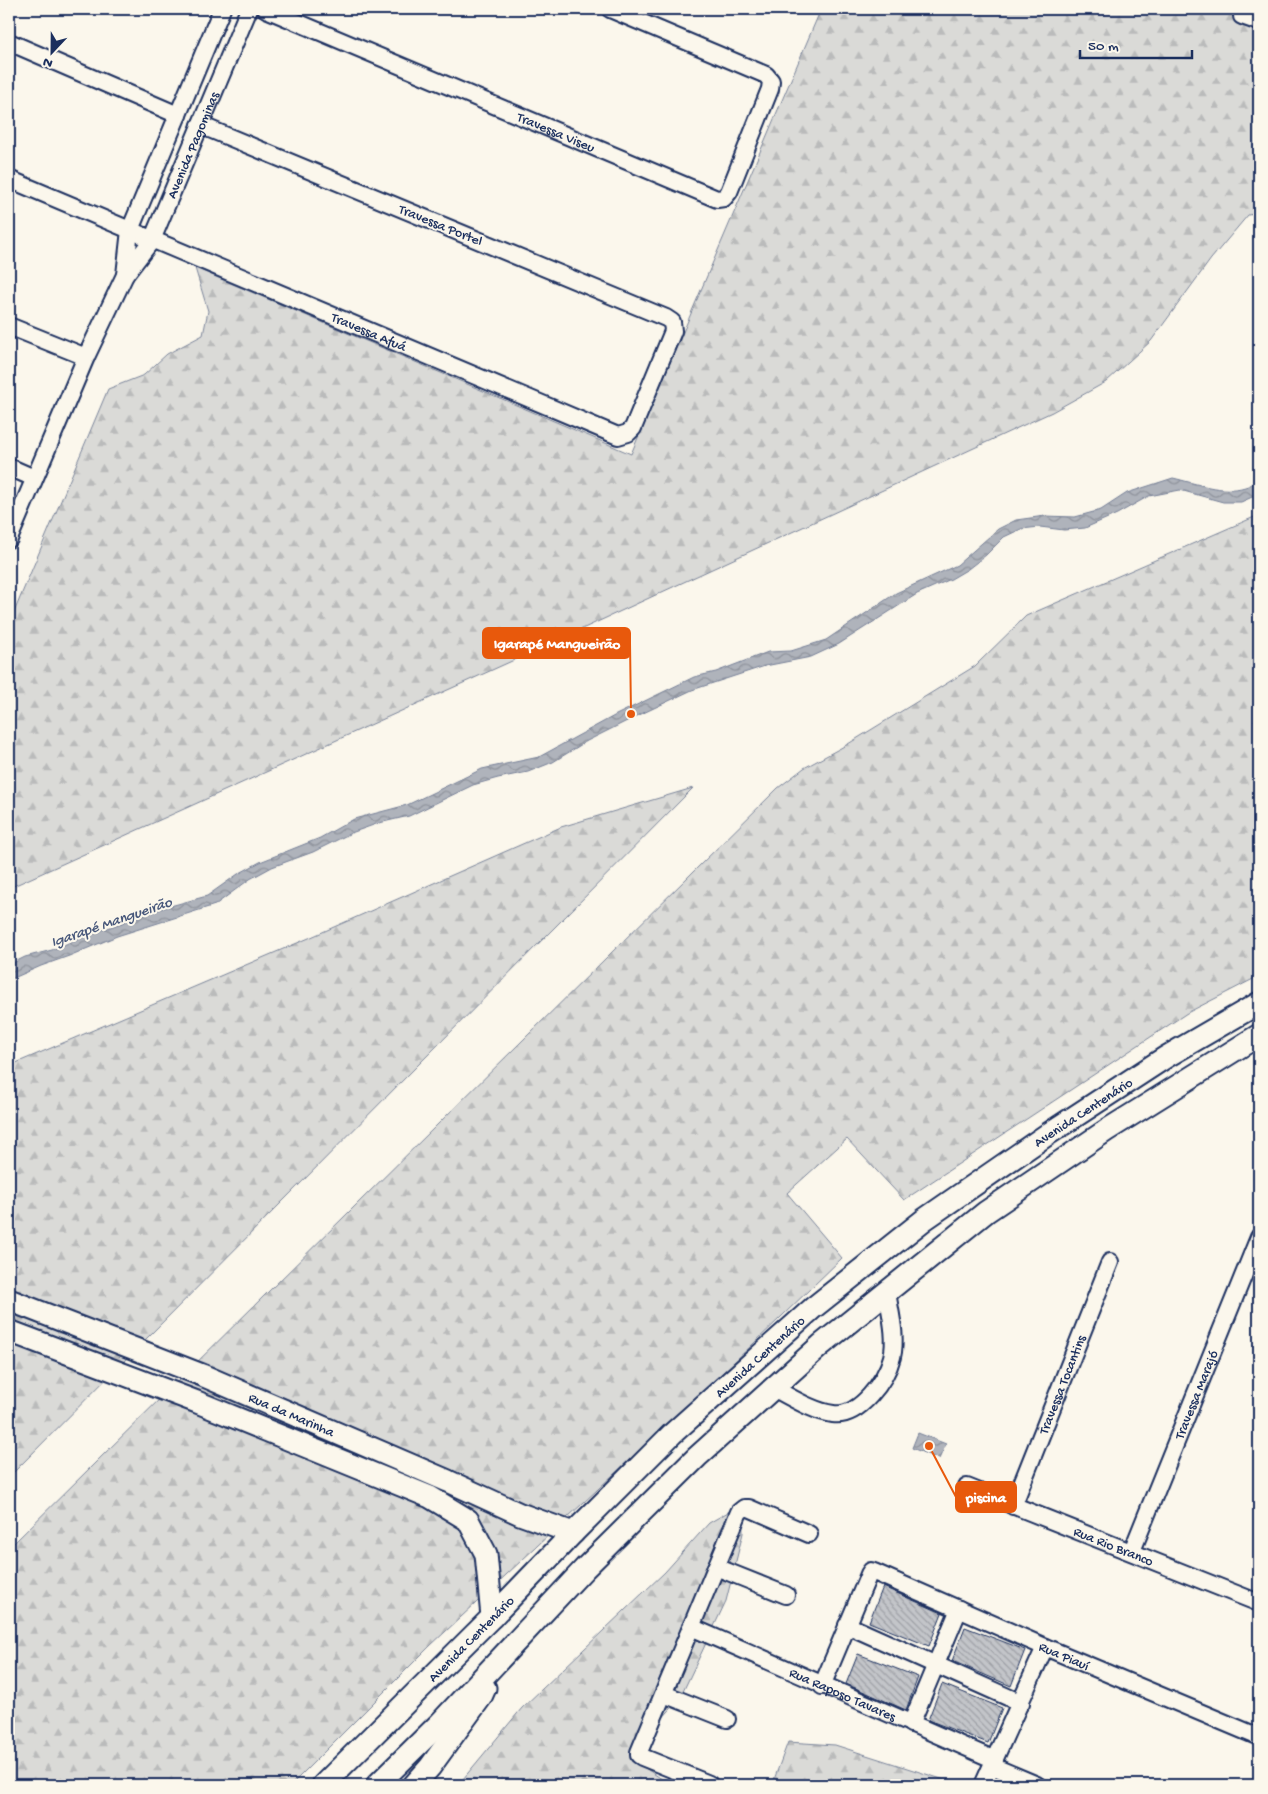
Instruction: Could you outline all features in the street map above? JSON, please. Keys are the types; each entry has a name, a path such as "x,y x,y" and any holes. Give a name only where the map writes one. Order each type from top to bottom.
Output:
{"main road":[{"name":"Avenida Centenário","path":"323,1785 672,1434 806,1315 926,1219 1048,1134 1166,1057 1259,1003"},
{"name":"Avenida Centenário","path":"377,1785 440,1723 585,1568 690,1464 822,1345 986,1212 1107,1130 1259,1035"},
{"name":"Rua da Marinha","path":"9,1300 202,1375 520,1514 573,1533"},
{"name":"Rua da Marinha","path":"9,1331 197,1402 430,1497 468,1520 486,1554 492,1617"},
{"path":"414,1785 430,1767 481,1697 497,1660"}],"street":[{"name":"Avenida Pagominas","path":"125,275 130,230 222,9"},
{"name":"Avenida Pagominas","path":"9,539 14,510 34,478 86,357 125,275 152,240 249,9"},
{"name":"Travessa Viseu","path":"266,9 717,199 724,198 729,192 770,89 770,81 766,75 610,9"},
{"path":"1242,9 1242,16 1259,22"},
{"path":"9,42 178,115"},
{"name":"Travessa Portel","path":"200,125 666,318 672,322 673,331"},
{"name":"Travessa Afuá","path":"9,179 618,436 628,433 633,428 673,331"},
{"path":"9,326 86,357"},
{"path":"9,467 34,478"},
{"name":"Travessa Marajó","path":"1132,1551 1259,1238"},
{"name":"Travessa Tocantins","path":"1013,1506 1110,1262"},
{"path":"773,1388 814,1408 834,1414 852,1411 871,1396 892,1357 893,1336 887,1292"},
{"name":"Rua Rio Branco","path":"967,1487 1259,1602"},
{"path":"708,1784 639,1755 740,1512 744,1508 749,1508 809,1534"},
{"path":"716,1566 786,1595"},
{"name":"Rua Piauí","path":"847,1624 872,1572 1259,1737"},
{"path":"911,1724 959,1609"},
{"path":"822,1686 847,1624 1021,1703"},
{"name":"Rua Raposo Tavares","path":"691,1628 911,1724 1037,1785"},
{"path":"983,1785 1046,1647"},
{"path":"664,1694 727,1719"}],"green space":[{"path":"821,9 1259,9 1259,213 1248,215 1211,259 1151,341 1106,382 1052,412 543,647 9,888 9,624 108,389 144,375 167,354 203,335 208,311 195,268 631,454"},
{"path":"1259,515 1259,976 1187,1013 904,1200 847,1139 787,1193 842,1258 750,1347 430,1646 291,1785 9,1785 9,1548 778,788 804,768 848,744 975,666 1026,616"},
{"path":"693,788 9,1477 9,1066 309,938 561,827"},
{"path":"742,1504 743,1533 726,1601 679,1700 658,1723 642,1766 671,1785 458,1785 522,1708 665,1572 709,1523"},
{"path":"788,1742 835,1745 951,1782 954,1785 772,1785"}],"water":[{"path":"1173,478 1218,489 1236,489 1259,480 1259,494 1241,502 1223,502 1180,490 1149,496 1117,514 1085,528 1064,530 1040,527 1021,529 1004,537 968,569 917,594 839,644 811,657 765,666 692,690 587,741 553,762 528,772 473,785 409,816 379,823 351,833 313,852 272,867 250,879 215,905 117,936 9,980 9,965 25,957 52,950 163,908 207,896 238,874 260,862 320,838 354,819 407,805 482,769 539,757 616,715 694,677 716,672 768,652 791,651 826,640 896,593 957,565 998,529 1016,520 1045,516 1075,517 1101,510 1127,493"},
{"path":"918,1433 946,1444 939,1459 912,1448"}],"building":[{"path":"883,1587 942,1613 929,1646 869,1622"},
{"path":"965,1627 1025,1650 1011,1686 952,1661"},
{"path":"858,1654 918,1677 906,1710 846,1684"},
{"path":"942,1684 1002,1708 988,1743 928,1720"}],"place":[{"name":"Igarapé Mangueirão","path":"631,714"},
{"name":"piscina","path":"929,1446"}]}
